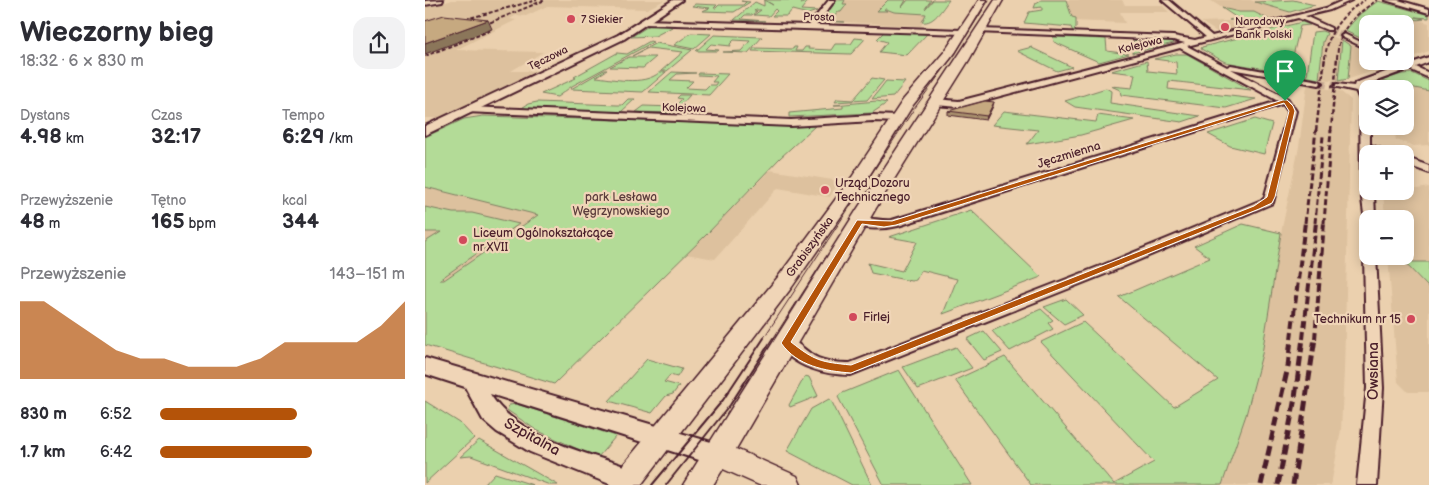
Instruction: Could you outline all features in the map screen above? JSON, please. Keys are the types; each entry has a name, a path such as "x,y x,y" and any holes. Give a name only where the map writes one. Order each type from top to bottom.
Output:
{"main road":[{"name":"Grabiszyńska","path":"632,483 650,435 785,282 859,179 908,104 938,69 983,0"},
{"name":"Grabiszyńska","path":"697,485 718,455 859,222 999,0"},
{"path":"718,455 743,463 787,485"}],"street":[{"path":"425,3 439,0"},
{"name":"Tęczowa","path":"425,130 621,36 678,0"},
{"path":"811,27 832,0"},
{"path":"1165,0 1211,38"},
{"name":"Kolejowa","path":"935,102 959,104 1193,42 1301,17 1349,0"},
{"path":"1389,0 1429,12"},
{"path":"1301,17 1329,29"},
{"name":"Prosta","path":"644,22 963,32"},
{"path":"980,31 1173,38 1193,42"},
{"path":"1344,36 1359,43"},
{"path":"785,343 803,358 820,365 851,369 1108,268 1269,201 1292,111 1290,106 1285,101 1181,46"},
{"path":"1414,64 1429,59"},
{"path":"1219,65 1319,82"},
{"path":"1414,69 1429,76"},
{"path":"1358,89 1362,82 1396,70"},
{"path":"1337,86 1358,89"},
{"path":"1358,89 1364,100 1366,145"},
{"name":"Jęczmienna","path":"859,222 884,225 894,223 1285,101"},
{"name":"Kolejowa","path":"469,110 791,122 873,118 898,119"},
{"path":"1414,164 1429,170"},
{"name":"Owsiana","path":"1367,485 1375,388 1370,265"},
{"path":"425,366 718,455"},
{"name":"Szpitalna","path":"473,380 483,403 492,414 521,434 585,465 632,483"}],"shaded area":[{"path":"452,0 665,0 647,9 547,6 526,16 517,15 510,19 516,20 456,50 543,52 511,71 536,71 440,118 425,118 425,6 434,6"},
{"path":"837,0 937,0 927,12 921,26 822,21"},
{"path":"1066,0 1122,0 1125,5 1162,5 1169,12 1120,12 1125,23 1072,21"},
{"path":"1210,0 1250,0 1292,13 1270,20 1258,14 1234,16"},
{"path":"1378,1 1429,18 1420,20 1429,23 1429,51 1414,56 1414,15 1360,15"},
{"path":"1359,16 1359,37 1345,31"},
{"name":"Narodowy Bank Polski","path":"1228,21 1243,26 1217,32 1201,22"},
{"path":"1323,32 1359,48 1359,70 1376,70 1340,82 1319,78"},
{"path":"1307,85 1340,91 1351,100 1341,430 1331,485 1222,485 1246,415 1262,354 1281,233 1299,147"},
{"path":"1414,88 1429,91 1429,145 1414,146 1396,140 1395,135 1414,135"},
{"path":"770,170 839,181 830,197 778,188 715,259 686,254"},
{"name":"Liceum Ogólnokształcące nr XVII","path":"425,187 539,214 425,294"},
{"name":"Technikum nr 15","path":"1429,187 1429,392 1408,392 1398,382 1389,265 1414,265 1414,210 1384,210 1384,200 1414,200 1414,190"}],"green space":[{"path":"764,0 773,5 765,0 804,0 801,4 809,0 801,10 817,11 808,14 792,10 787,16 772,16 777,11 775,9 769,16 754,15 761,10 755,10 757,11 752,15 745,15 741,19 765,21 734,20 755,2 764,6"},
{"path":"837,0 845,0 843,4 847,4 841,12 838,12 834,17 829,17 826,21 845,22 822,21"},
{"path":"888,0 906,0 902,7 908,0 931,0 925,9 933,0 949,0 934,18 930,21 922,22 926,14 894,12 886,9 884,9 887,11 877,11"},
{"path":"1041,0 1066,0 1072,17 1076,18 1076,28 1074,29 1077,32 1073,32 1071,27 1024,23 1029,12 1042,10 1042,7 1034,8 1036,3"},
{"path":"1293,0 1315,5 1290,12 1255,2"},
{"path":"741,1 750,2 734,12 702,11 710,8 692,6 695,4 717,5 714,8 716,8 719,5 743,5 746,2"},
{"path":"1378,1 1429,15 1429,18 1415,17 1424,19 1418,20 1414,20 1414,15 1360,14"},
{"path":"1222,8 1239,12 1254,12 1270,20 1248,25 1243,23 1247,22 1229,20 1237,18"},
{"path":"1359,15 1359,37 1345,31"},
{"path":"1302,22 1310,25 1300,26 1289,73 1225,62 1201,49 1202,47"},
{"path":"650,25 674,26 655,36 631,37"},
{"path":"1322,31 1327,33 1323,42 1319,79 1299,75 1307,75 1313,32"},
{"path":"884,32 928,33 907,55 879,52 887,42 877,39"},
{"path":"691,33 711,34 694,49 674,45"},
{"path":"714,35 762,37 748,53 723,52 741,51 750,41 734,40 730,44 731,46 711,44 706,49 718,51 696,51"},
{"path":"1053,37 1106,39 1107,51 1129,54 1099,62 1054,42"},
{"path":"855,38 865,39 851,54 752,51 754,48 793,49 794,47 797,47 795,51 802,51 805,47 809,47 808,49 831,50 835,44 851,44"},
{"path":"1134,40 1172,41 1174,43 1132,53"},
{"path":"1342,40 1351,46 1348,79 1338,81"},
{"path":"650,41 653,42 572,86 557,97 541,94 576,78 574,77 617,53 627,54"},
{"path":"656,43 692,50 667,71 661,71 683,52 648,48 632,56"},
{"path":"1032,47 1072,67 1057,71 1017,51"},
{"path":"1176,54 1187,54 1251,90 1169,81 1168,89 1256,99 1226,108 1121,95 1120,90 1111,86 1132,88 1135,74 1111,71 1147,61 1148,71 1177,74 1176,62 1154,59"},
{"path":"629,57 656,57 643,68 610,67"},
{"path":"607,70 596,77 636,80 653,77 660,72 666,72 643,92 571,89"},
{"path":"672,72 696,73 677,74 670,80 693,81 686,88 705,89 709,85 715,85 717,82 712,82 717,76 698,75 699,73 728,74 709,95 649,92"},
{"path":"1412,73 1429,81 1429,91 1414,88 1414,80 1384,80"},
{"path":"872,78 884,80 867,100 835,102 837,99 853,100"},
{"path":"886,81 905,82 893,97 872,99"},
{"path":"1106,88 1111,91 1110,103 1200,116 1182,122 1075,107 1065,101"},
{"path":"680,95 690,95 674,113 636,112 644,106 674,107 682,99 677,98"},
{"path":"628,99 635,99 621,112 520,109 528,104 537,102 622,105"},
{"path":"877,101 887,103 872,113 789,117 789,113 843,108 843,105 834,105"},
{"path":"1004,111 1096,122 1098,115 1134,120 1081,135 1027,144 1038,130 992,125"},
{"name":"park Lesława Węgrzynowskiego","path":"483,116 815,126 780,158 707,234 554,384 425,345 425,242 441,232 425,232 425,207 453,213 472,213 519,224 439,280 444,280 538,215 425,187 425,137 464,119"},
{"path":"1255,119 1272,124 1264,154 1230,146 1208,134"},
{"path":"971,210 1041,277 943,314 957,279 921,270 916,280 911,281 871,273 868,263 902,271 917,242 889,237"},
{"path":"1243,224 1281,233 1262,354 1246,415 1222,485 1031,485 955,380 1005,357 1114,484 1154,462 1041,342 1083,322 1174,407 1218,380 1119,297 1210,258 1194,246"},
{"path":"1414,262 1429,262 1429,288 1407,265 1414,265"},
{"path":"1066,299 1083,315 1064,324 1044,307"},
{"path":"1041,309 1053,320 1048,323 1053,329 1010,351 992,331"},
{"path":"984,331 1002,352 984,360 967,339"},
{"path":"956,347 972,368 918,389 903,367"},
{"path":"647,359 682,369 677,377 670,375 664,382 679,386 673,394 666,396 652,413 609,401"},
{"path":"899,370 972,485 884,485 838,397 840,394"},
{"path":"805,376 809,377 818,396 790,407 789,405"},
{"path":"829,399 872,485 852,485 787,451 811,409"},
{"path":"425,401 460,423 474,438 425,483"},
{"path":"517,404 616,436 598,457 591,455 536,430 507,410 509,405"},
{"path":"479,440 558,485 550,485 471,456 460,457"},
{"path":"495,473 533,485 484,485"}],"building":[{"path":"444,15 488,20 425,43 425,21"},
{"path":"985,101 994,102 987,116 948,111"}],"tunnel":[{"path":"1329,29 1344,36"},
{"path":"1319,83 1337,86"}],"tram line":[{"path":"763,339 914,109 957,51 989,0"},
{"path":"773,339 825,258"},
{"path":"652,485 723,400 764,338"},
{"path":"666,485 730,405 773,338"}],"railway":[{"path":"425,30 537,0"},
{"path":"479,27 545,0"},
{"path":"1325,58 1329,40 1337,24 1349,11 1365,0"},
{"path":"1337,58 1338,47 1344,31 1354,18 1377,0"},
{"path":"425,56 492,30"},
{"path":"1316,131 1325,57"},
{"path":"1331,131 1337,57"},
{"path":"1305,223 1316,130"},
{"path":"1324,223 1331,130"},
{"path":"1315,223 1323,136"},
{"path":"1291,339 1305,222"},
{"path":"1303,339 1316,222"},
{"path":"1315,339 1324,222"},
{"path":"1261,485 1288,367 1291,338"},
{"path":"1278,485 1295,398 1303,338"},
{"path":"1293,485 1315,338"}],"place":[{"name":"7 Siekier","path":"571,19"},
{"name":"Narodowy Bank Polski","path":"1225,27"},
{"name":"Urząd Dozoru Technicznego","path":"825,190"},
{"name":"Liceum Ogólnokształcące nr XVII","path":"463,240"},
{"name":"Firlej","path":"853,317"},
{"name":"Technikum nr 15","path":"1411,319"}],"route":[{"path":"1285,101 1292,111 1271,197 1269,201 1257,207 851,369 842,370 808,361 790,349 785,343 859,222 884,225 894,223 1285,101"}]}
